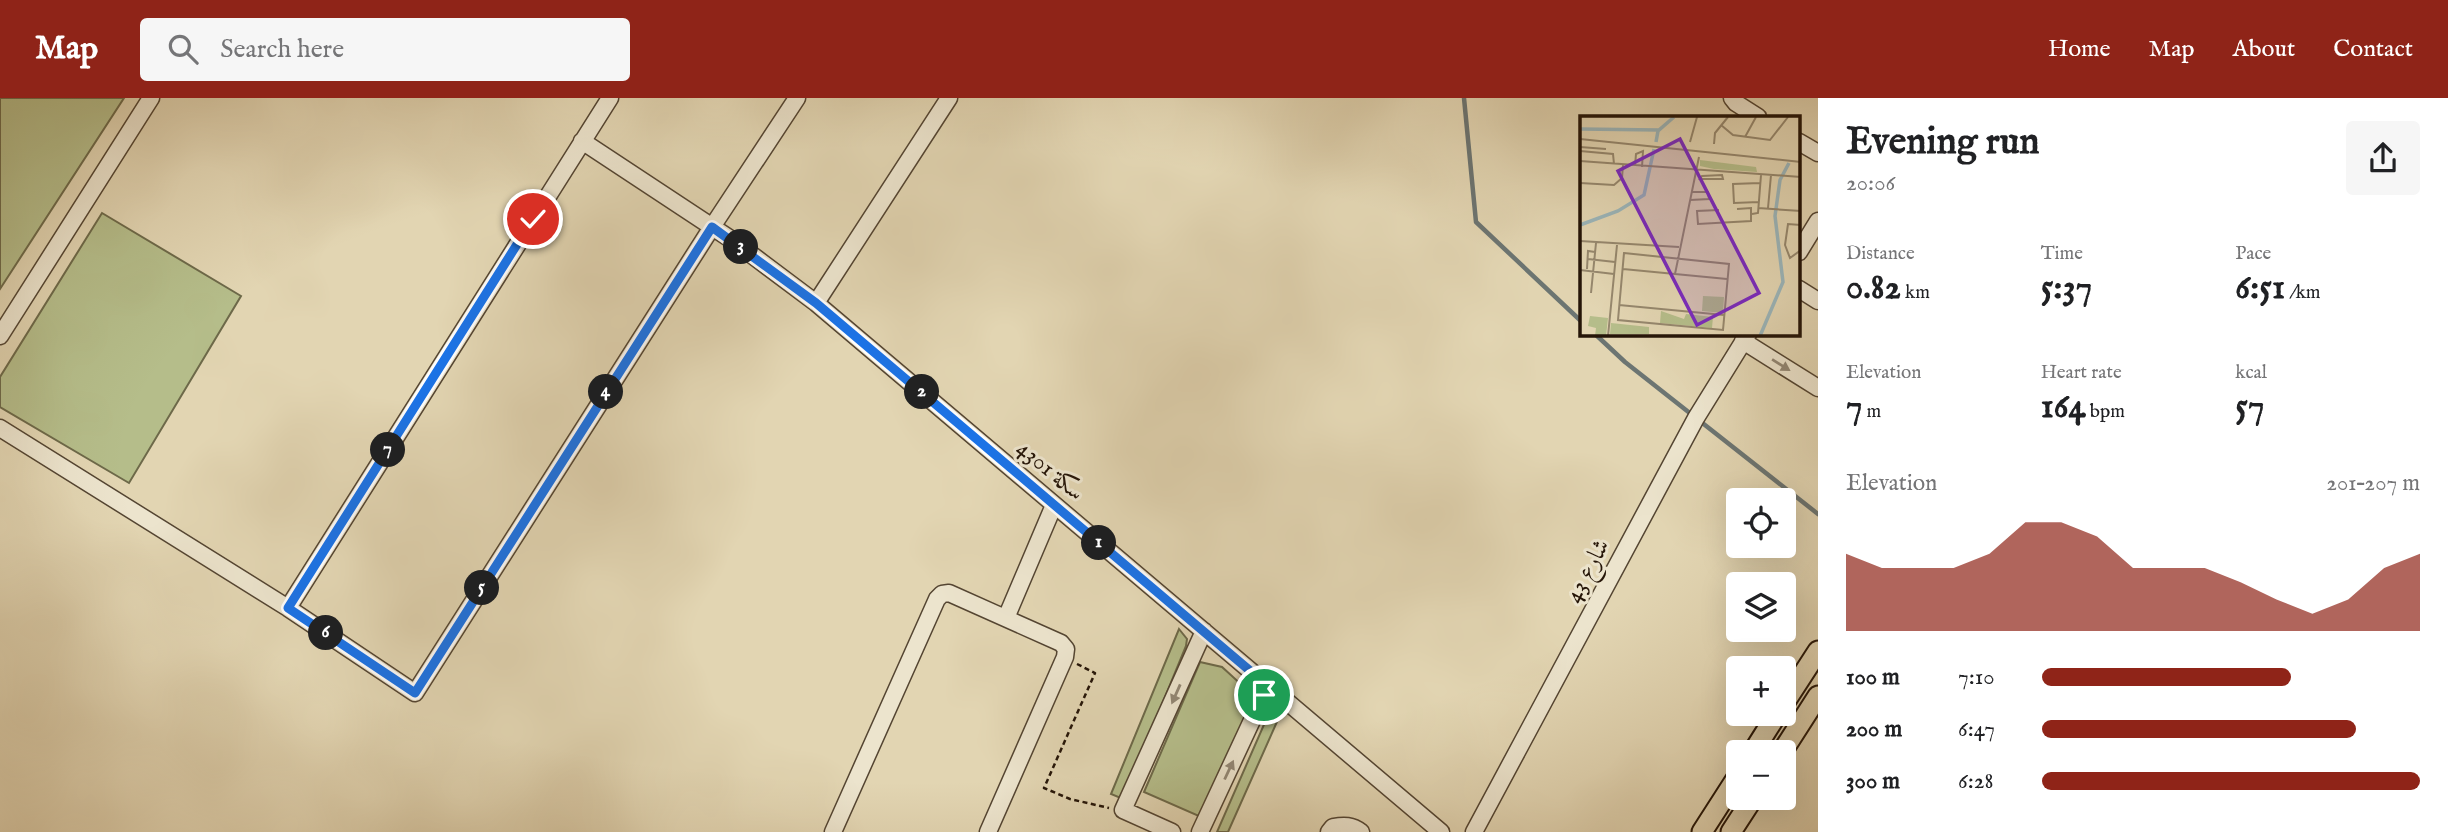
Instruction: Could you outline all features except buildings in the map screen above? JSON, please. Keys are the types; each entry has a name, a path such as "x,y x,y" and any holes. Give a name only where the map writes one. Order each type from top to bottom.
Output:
{"main road":[{"path":"1796,685 1818,651"},
{"path":"1790,740 1818,696"},
{"path":"1696,832 1726,793"},
{"path":"1702,832 1726,794"},
{"path":"1731,832 1745,810"}],"street":[{"path":"0,336 151,98"},
{"path":"288,608 610,98"},
{"path":"0,428 288,608 415,693 797,98"},
{"path":"816,303 949,98"},
{"path":"1732,98 1756,116"},
{"name":"سكة 4301","path":"582,141 712,227 816,303 1441,832"},
{"path":"1800,143 1818,153"},
{"path":"1800,250 1818,220"},
{"path":"1800,290 1818,301"},
{"path":"1745,338 1818,388"},
{"name":"شارع 43","path":"1474,832 1696,418 1745,338"},
{"path":"1006,618 1054,505"},
{"path":"833,832 937,599 949,593 1061,643 1066,649 1065,657 988,832"},
{"path":"1172,832 1123,810 1204,631"},
{"path":"1200,832 1268,686"},
{"path":"1329,832 1333,827 1344,825 1361,832"}],"path":[{"path":"1065,657 1095,673 1044,788 1070,799 1123,810"}],"green space":[{"path":"0,98 124,98 0,289"},
{"path":"102,213 241,296 129,483 0,407 0,377"},
{"path":"1179,629 1187,639 1186,646 1123,799 1111,794"},
{"path":"1200,662 1222,667 1243,686 1252,703 1201,817 1144,792"},
{"path":"1280,715 1228,832 1217,832 1266,720"}],"waterway":[{"path":"1464,98 1476,222 1580,320"},
{"path":"1597,336 1625,362 1818,514"}],"route":[{"path":"533,219 288,608 415,693 712,227 816,303 1268,686 1264,695"}]}
